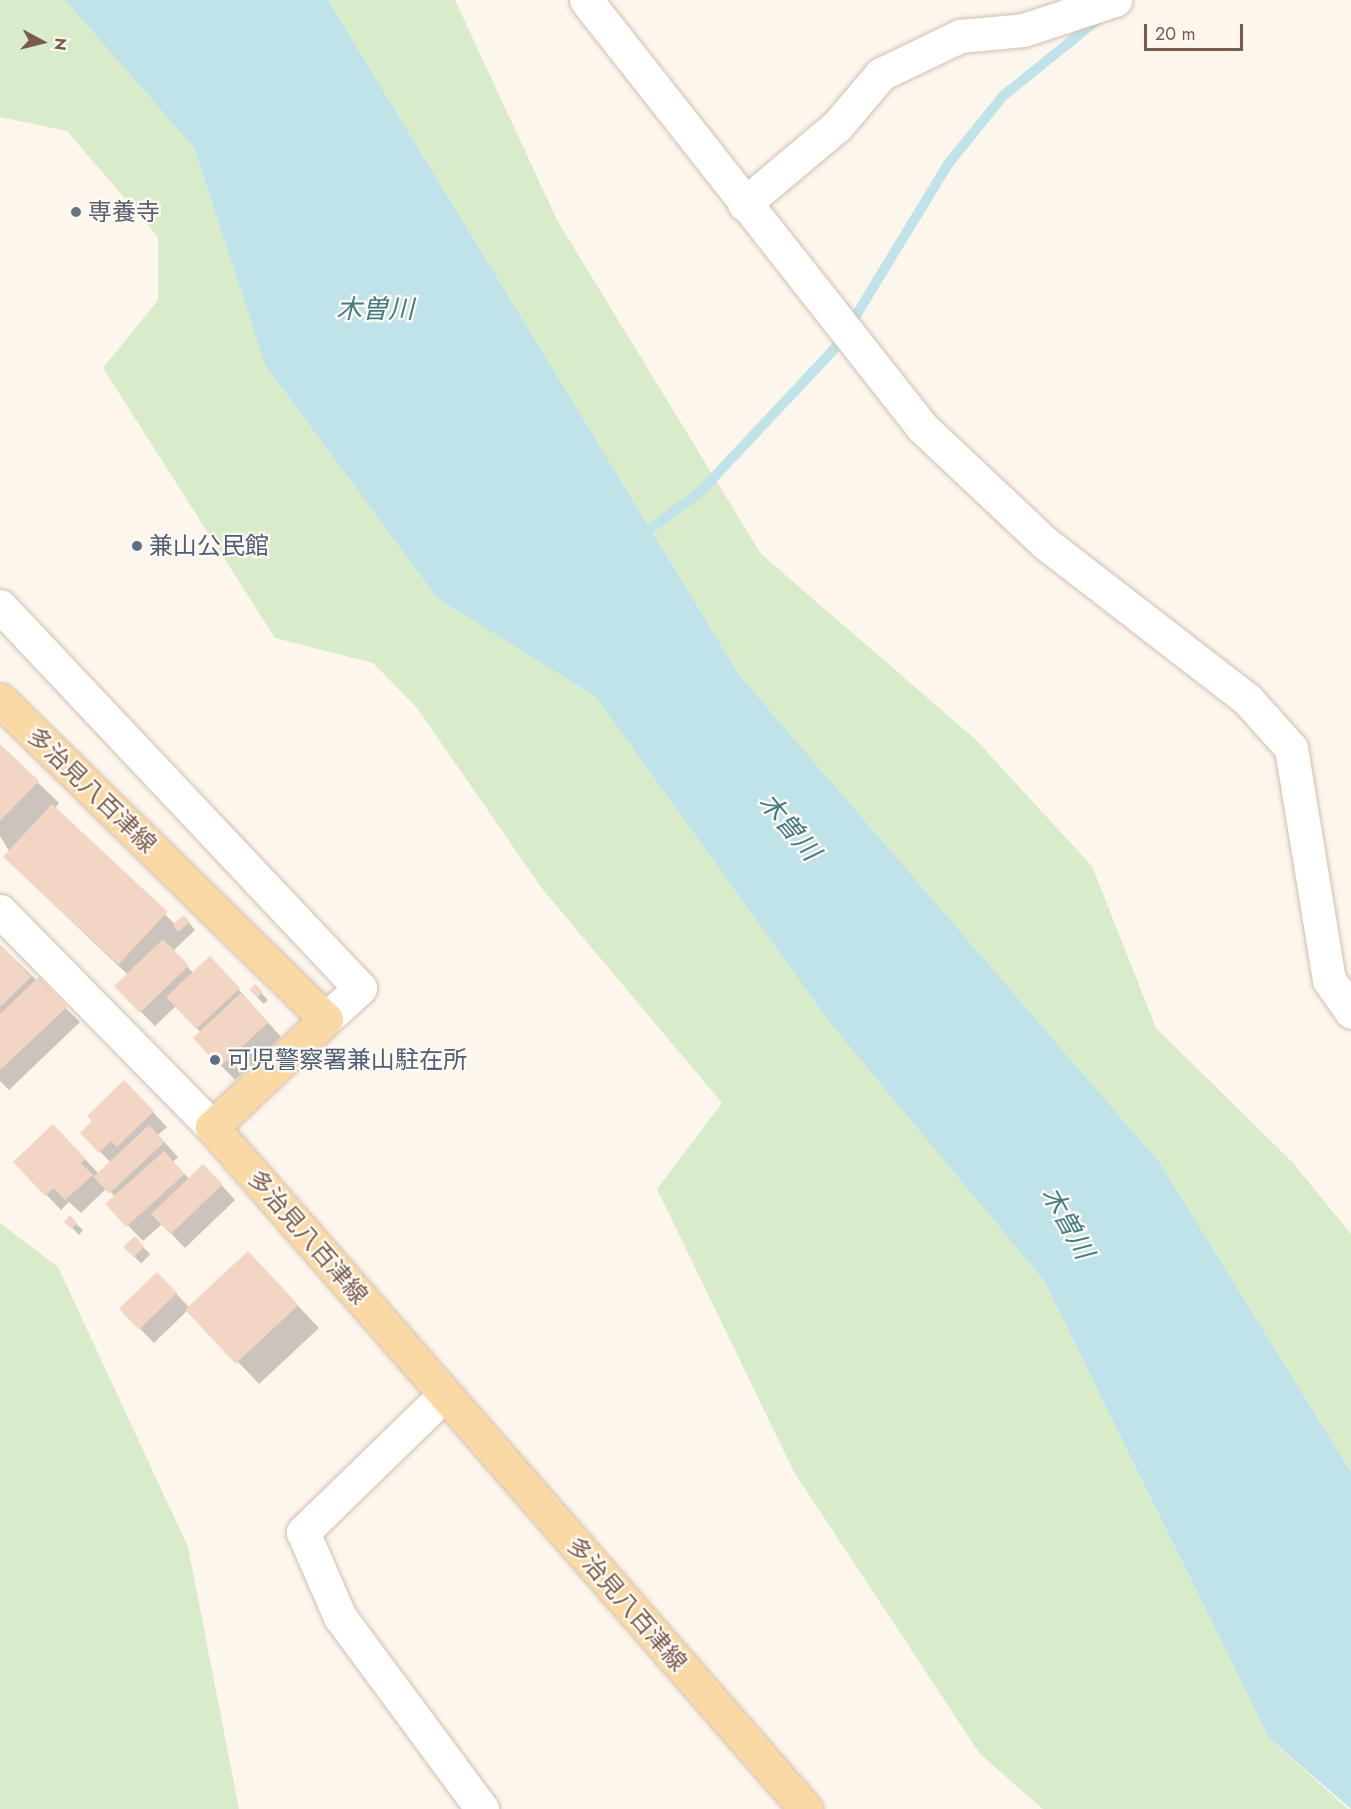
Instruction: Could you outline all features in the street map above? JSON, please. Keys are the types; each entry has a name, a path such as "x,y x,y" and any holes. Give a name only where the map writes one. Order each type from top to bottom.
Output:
{"main road":[{"name":"多治見八百津線","path":"0,700 326,1019"},
{"path":"212,1127 326,1019"},
{"name":"多治見八百津線","path":"212,1127 806,1809"}],"street":[{"path":"586,0 744,204 922,427 1045,543 1247,699 1291,748 1329,980 1351,1012"},
{"path":"744,204 837,126 881,74 960,36 1023,30 1115,0"},
{"path":"0,606 360,988 326,1019"},
{"path":"0,911 212,1127"},
{"path":"444,1395 303,1532 340,1617 482,1809"}],"green space":[{"path":"0,0 65,0 194,148 265,365 437,598 596,697 830,1023 1044,1281 1269,1738 1348,1809 1043,1809 980,1754 794,1472 657,1189 722,1103 543,890 417,708 373,663 275,638 103,368 158,300 158,237 67,131 0,117"},
{"path":"328,0 455,0 557,220 761,554 975,739 1092,866 1156,1028 1293,1163 1351,1234 1351,1472 1160,1163 740,676"},
{"path":"0,1223 58,1267 188,1547 239,1809 0,1809"}],"water":[{"name":"木曽川","path":"65,0 328,0 740,676 1160,1163 1351,1472 1351,1809 1269,1738 1044,1281 830,1023 596,697 437,598 265,365 194,148"}],"building":[{"path":"0,744 39,781 0,821"},
{"path":"52,804 168,912 118,964 3,857"},
{"path":"184,915 190,922 179,932 173,925"},
{"path":"163,939 189,966 140,1013 114,986"},
{"path":"2,946 31,977 0,1007 0,948"},
{"path":"210,956 240,988 196,1029 166,997"},
{"path":"39,977 67,1007 0,1070 0,1014"},
{"path":"255,984 263,992 257,997 249,990"},
{"path":"241,993 268,1022 220,1067 193,1038"},
{"path":"124,1080 154,1111 117,1147 111,1141 99,1153 80,1133 92,1121 87,1116"},
{"path":"53,1124 86,1159 81,1163 93,1175 65,1200 54,1188 45,1196 13,1162"},
{"path":"149,1125 165,1142 109,1194 93,1177"},
{"path":"164,1151 185,1174 126,1227 105,1204"},
{"path":"203,1164 222,1184 171,1234 151,1214"},
{"path":"70,1215 77,1223 71,1229 64,1222"},
{"path":"135,1236 144,1247 134,1257 123,1247"},
{"path":"248,1251 298,1305 236,1364 185,1310"},
{"path":"157,1272 177,1293 139,1330 119,1309"}],"waterway":[{"path":"639,537 700,492 838,345 948,164 1003,96 1101,17"}],"place":[{"name":"専養寺","path":"76,212"},
{"name":"兼山公民館","path":"137,546"},
{"name":"可児警察署兼山駐在所","path":"215,1060"}]}
